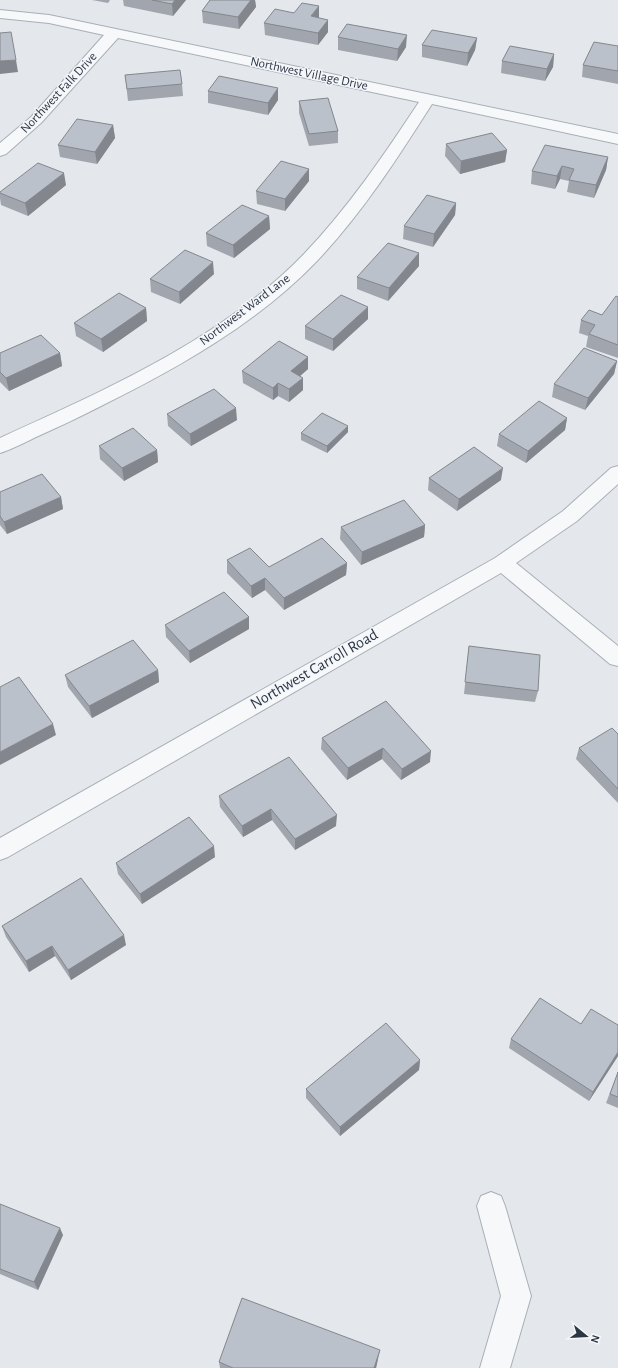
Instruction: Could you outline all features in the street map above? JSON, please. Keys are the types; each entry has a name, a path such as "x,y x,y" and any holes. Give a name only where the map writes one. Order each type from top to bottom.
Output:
{"street":[{"name":"Northwest Village Drive","path":"0,14 49,19 618,139"},
{"name":"Northwest Falk Drive","path":"0,151 36,120 114,33"},
{"name":"Northwest Ward Lane","path":"0,446 129,386 206,342 289,278 361,198 428,99"},
{"name":"Northwest Carroll Road","path":"0,850 141,768 502,563 570,516 618,473"},
{"path":"502,563 618,658"},
{"path":"491,1206 516,1296 495,1368"}],"building":[{"path":"152,0 175,0 172,4"},
{"path":"210,0 251,0 238,17 202,11"},
{"path":"302,3 319,6 311,16 328,20 318,33 264,23 275,9 294,13"},
{"path":"347,24 407,35 398,49 338,37"},
{"path":"432,30 477,38 468,53 422,45"},
{"path":"11,32 16,60 0,61 0,33"},
{"path":"594,42 618,46 618,71 583,65"},
{"path":"510,46 554,54 547,69 502,61"},
{"path":"180,70 182,84 127,89 125,75"},
{"path":"219,76 278,88 268,103 208,91"},
{"path":"328,98 338,131 309,134 299,101"},
{"path":"77,119 113,125 95,152 58,145"},
{"path":"492,133 507,150 461,161 446,144"},
{"path":"545,145 608,157 596,185 569,180 574,169 562,166 557,176 532,171"},
{"path":"281,161 309,169 285,199 256,191"},
{"path":"38,163 64,173 25,203 0,193 0,192"},
{"path":"427,195 456,203 434,234 404,226"},
{"path":"242,205 269,216 233,245 206,233"},
{"path":"388,243 419,253 389,288 357,277"},
{"path":"185,250 213,262 179,292 150,279"},
{"path":"119,293 146,308 101,339 74,323"},
{"path":"341,295 368,307 333,339 305,326"},
{"path":"616,296 618,297 618,345 589,334 595,325 581,320 589,310 602,315"},
{"path":"41,335 60,353 6,378 0,372 0,353"},
{"path":"279,341 308,357 291,371 303,378 289,389 278,383 273,388 242,371"},
{"path":"584,348 617,361 588,398 554,384"},
{"path":"214,389 236,408 190,434 167,414"},
{"path":"539,401 567,418 528,451 499,434"},
{"path":"322,413 348,426 327,446 301,433"},
{"path":"133,428 157,450 122,468 99,446"},
{"path":"474,447 503,468 459,499 429,478"},
{"path":"42,474 61,497 4,522 0,516 0,492"},
{"path":"404,500 425,525 362,552 341,527"},
{"path":"322,538 347,563 284,598 265,578 251,586 227,560 250,548 269,567"},
{"path":"224,592 249,617 189,651 165,625"},
{"path":"133,640 158,670 89,706 65,675"},
{"path":"469,646 540,655 538,691 465,682"},
{"path":"19,677 53,724 0,752 0,687"},
{"path":"386,701 431,751 402,769 383,748 348,768 322,738"},
{"path":"612,728 618,734 618,789 579,748"},
{"path":"289,757 337,815 295,839 271,809 242,826 219,796"},
{"path":"189,817 214,846 140,894 116,863"},
{"path":"81,878 124,935 68,970 52,946 26,961 2,926"},
{"path":"540,998 581,1024 591,1009 618,1025 618,1052 593,1092 511,1039"},
{"path":"386,1023 420,1060 340,1127 306,1089"},
{"path":"618,1072 618,1097 610,1094"},
{"path":"0,1204 60,1228 34,1282 0,1269"},
{"path":"242,1298 380,1350 374,1368 233,1368 219,1362"}]}
